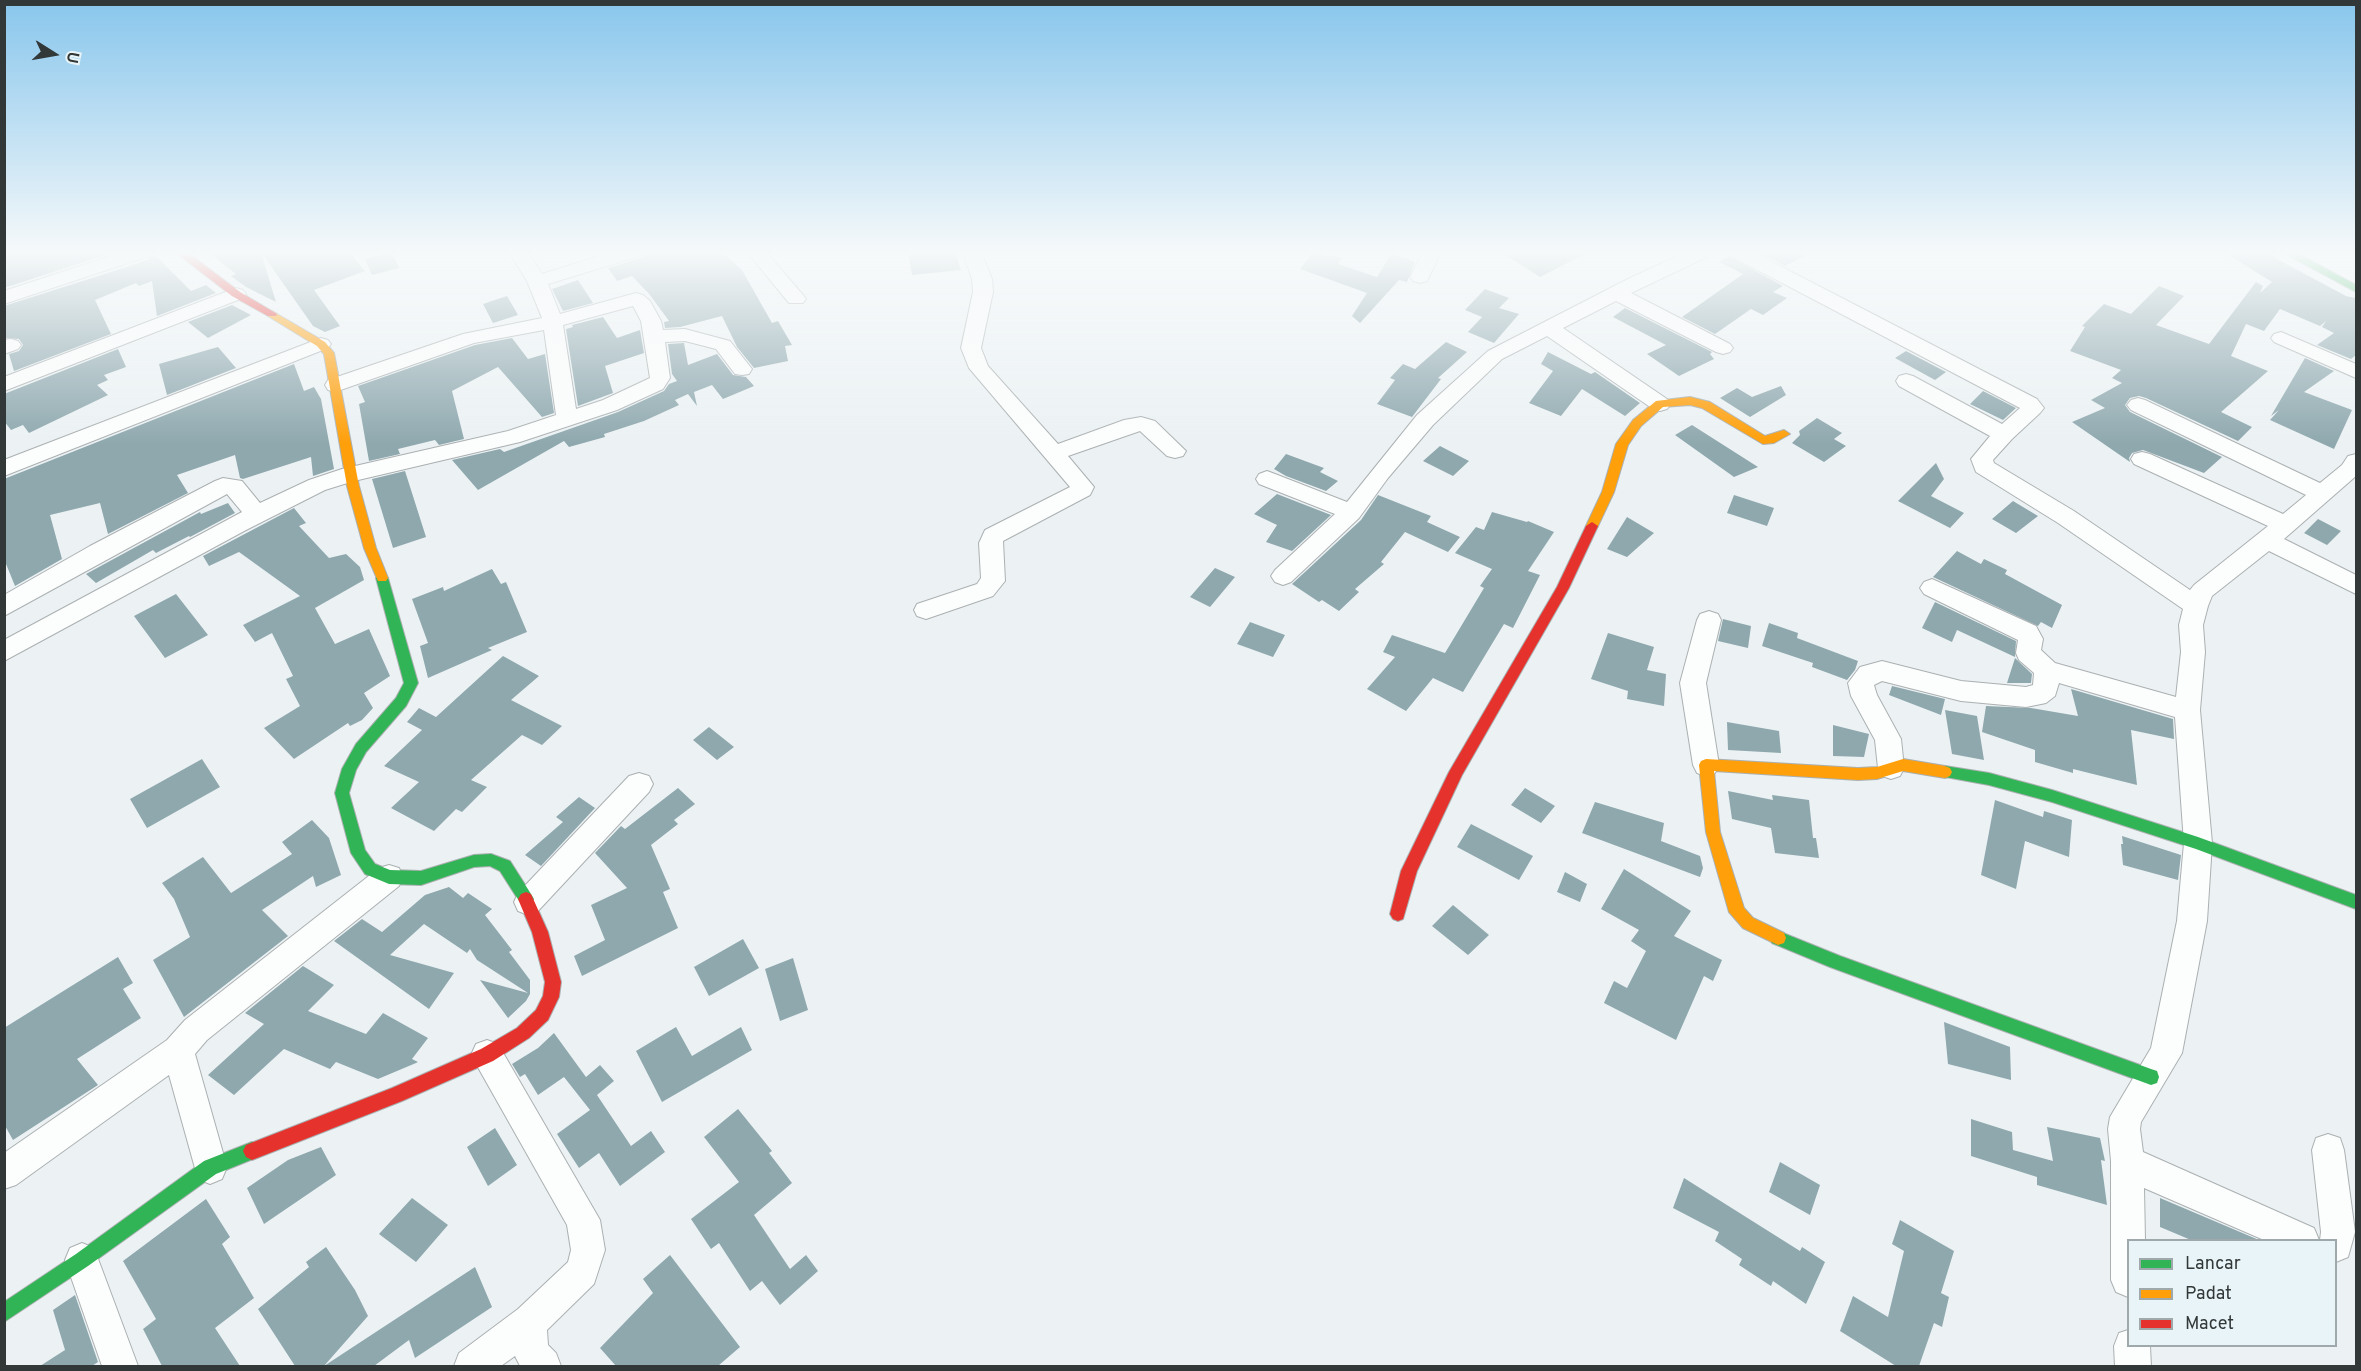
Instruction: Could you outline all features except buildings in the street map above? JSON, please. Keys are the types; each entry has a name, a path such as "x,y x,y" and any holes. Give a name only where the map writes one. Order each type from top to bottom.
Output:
{"street":[{"path":"4,385 180,316"},
{"path":"5,1312 82,1260 210,1167 396,1095 487,1055 523,1033 542,1015 551,997 553,982 540,932 528,902 505,866 491,860 474,861 421,878 389,877 370,869 358,853 342,793 349,769 361,748 401,702 411,683 350,474 329,353 321,344 275,316"},
{"path":"551,316 567,418"},
{"path":"336,385 470,338 575,316"},
{"path":"4,652 257,514 317,485 350,474 512,437 610,405 656,384 660,378 660,370 655,337 648,316"},
{"path":"926,610 985,590 993,581 991,543 993,536 1082,490 1081,482 979,368 971,348 977,316"},
{"path":"1283,576 1351,512 1380,473 1425,420 1495,355 1572,316"},
{"path":"1661,316 1723,348"},
{"path":"1861,316 2033,406 1982,459 1984,467 2066,517 2196,606"},
{"path":"1549,328 1660,404 1698,402 1762,440 1770,440 1784,434"},
{"path":"655,337 685,335 723,345 742,369"},
{"path":"2281,338 2356,372"},
{"path":"4,469 321,344"},
{"path":"1906,381 2004,434"},
{"path":"1398,914 1409,871 1456,772 1563,588 1587,539 1608,492 1622,444 1638,423 1660,404"},
{"path":"2138,405 2321,493"},
{"path":"1055,453 1132,425 1141,424 1148,426 1175,452"},
{"path":"2142,459 2275,532 2356,585"},
{"path":"2128,1239 2127,1161 2124,1129 2126,1117 2166,1053 2192,921 2198,843 2187,710 2193,652 2191,625 2196,606 2202,591 2240,563 2349,470 2356,461"},
{"path":"1267,479 1351,512"},
{"path":"4,607 98,552 223,486 234,486 257,514"},
{"path":"1932,588 2027,633 2031,639 2028,654 2047,670 2187,710"},
{"path":"1709,620 1694,683 1713,832 1737,912 1761,931 1836,962 2151,1077"},
{"path":"1891,768 1888,739 1864,696 1861,683 1869,674 1882,671 1961,691 2026,697 2037,696 2046,689 2047,670"},
{"path":"1706,765 1858,774 1877,773 1903,765 1925,767 2024,787 2198,843 2356,902"},
{"path":"528,902 639,784"},
{"path":"4,1173 178,1050 196,1030 389,877"},
{"path":"178,1050 210,1167"},
{"path":"472,1366 531,1322 582,1272 588,1250 582,1220 487,1055"},
{"path":"2328,1150 2337,1239"},
{"path":"2127,1161 2144,1172 2300,1239"},
{"path":"82,1260 120,1366"},
{"path":"531,1322 528,1337 533,1355 543,1366"},
{"path":"2132,1347 2133,1366"}],"traffic: fast":[{"path":"382,578 411,683 401,702 361,748 349,769 342,793 358,853 370,869 389,877 421,878 474,861 491,860 505,866 526,899"},
{"path":"1945,772 1989,779 2052,796 2198,843 2356,902"},
{"path":"1778,938 1836,962 2151,1077"},
{"path":"4,1313 82,1260 210,1167 252,1151"}],"traffic: slow":[{"path":"275,316 321,344 329,353 353,486 370,548 382,578"},
{"path":"1592,526 1608,492 1622,444 1637,423 1660,404 1690,401 1706,405 1763,440 1770,440 1784,434"},
{"path":"1778,938 1748,923 1737,912 1713,832 1706,765 1858,774 1877,773 1903,765 1945,772"}],"traffic: jam":[{"path":"1398,914 1409,871 1456,772 1563,588 1592,526"},
{"path":"252,1151 396,1095 487,1055 523,1033 542,1015 551,997 553,982 540,932 526,899"}]}
